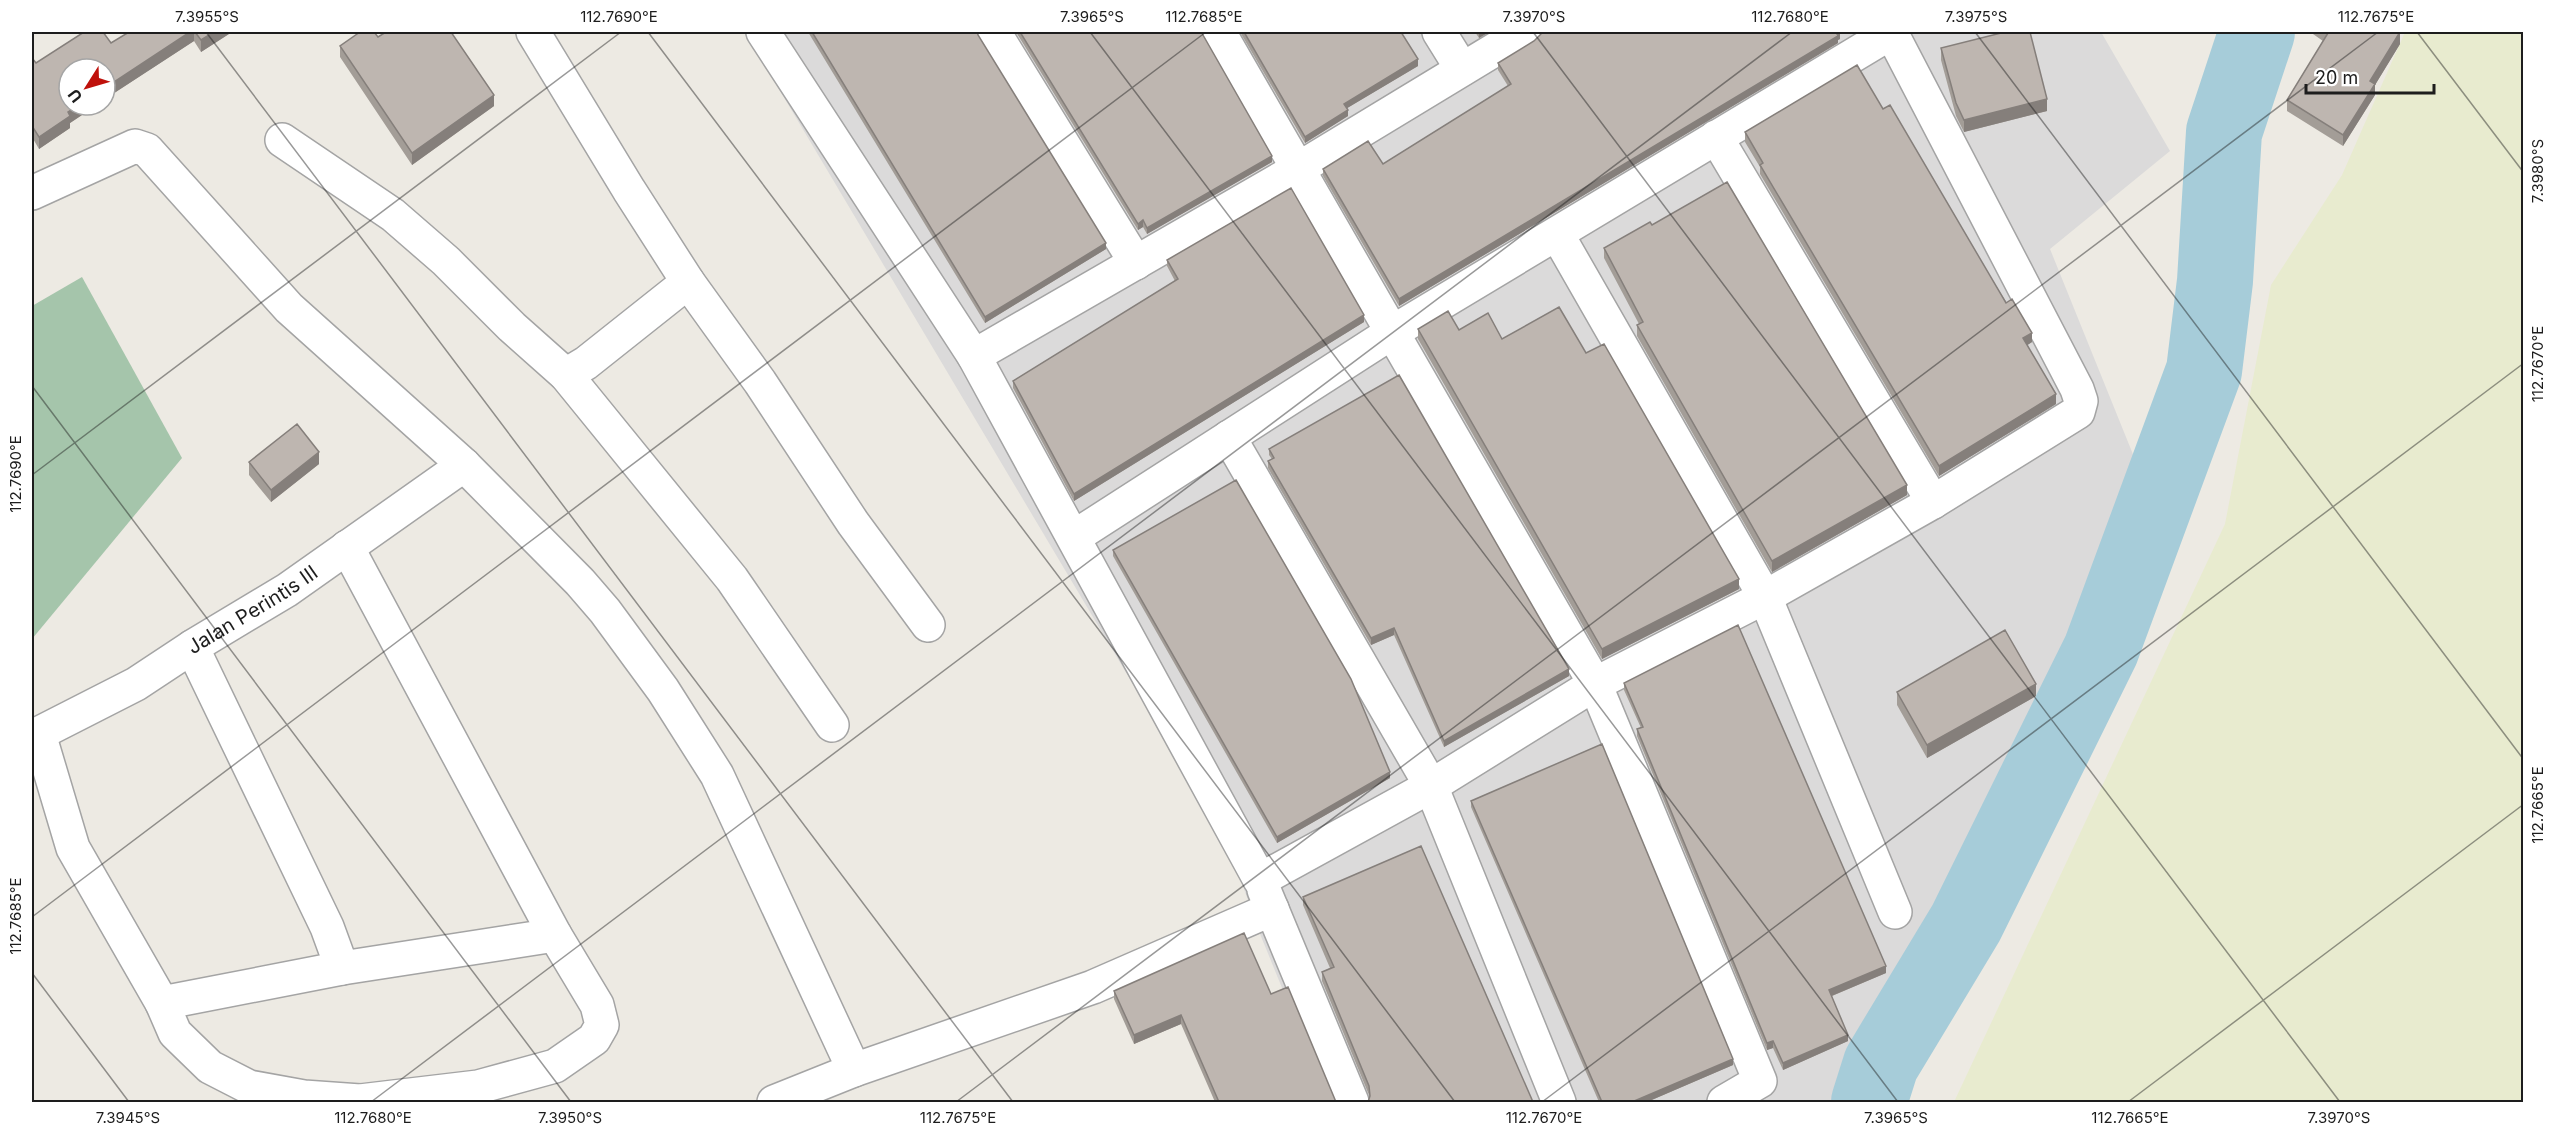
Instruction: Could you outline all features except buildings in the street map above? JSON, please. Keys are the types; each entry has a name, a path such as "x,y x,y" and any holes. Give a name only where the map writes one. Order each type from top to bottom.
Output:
{"street":[{"path":"533,32 688,282 760,382 853,523 928,625"},
{"path":"763,32 974,356 1074,537 1266,894 1352,1102"},
{"path":"994,32 1136,263"},
{"path":"1219,32 1595,684 1765,1092 1724,1102"},
{"path":"1439,32 1462,69"},
{"path":"974,356 1298,169 1524,32"},
{"path":"779,1102 854,1070 1093,987 1266,894 1431,786 1595,684 1765,597 1933,502 2078,412 2081,402 2077,389 1891,32 1391,333 1074,537"},
{"path":"1716,137 1933,502"},
{"path":"282,140 393,215 566,375 732,579 832,725"},
{"path":"32,193 135,146 147,150 289,308 464,465 580,582 663,690 717,775 854,1070"},
{"path":"1557,234 1765,597 1895,912"},
{"path":"566,375 586,363 688,282"},
{"path":"1229,437 1431,786 1559,1102"},
{"name":"Jalan Perintis III","path":"35,736 136,684 192,647 287,590 464,465"},
{"path":"35,736 74,848 136,961 162,1003 175,1033 210,1067 249,1087 304,1097 360,1101 478,1087 555,1066 594,1039 602,1025 597,1005 555,935 347,547"},
{"path":"192,647 327,927 342,968"},
{"path":"162,1003 342,968 555,935"}],"shaded area":[{"path":"745,32 2101,32 2170,151 2050,249 2147,489 1884,1015 1849,1102 1234,1102 1314,1066 1260,934 1228,844"}],"green space":[{"path":"2405,32 2523,32 2523,1102 1954,1102 2225,524 2271,285 2342,175"},
{"path":"82,277 182,458 32,639 32,306"}],"waterway":[{"path":"1869,1102 1881,1064 1966,923 2101,650 2204,371 2215,281 2224,132 2257,32"}]}
